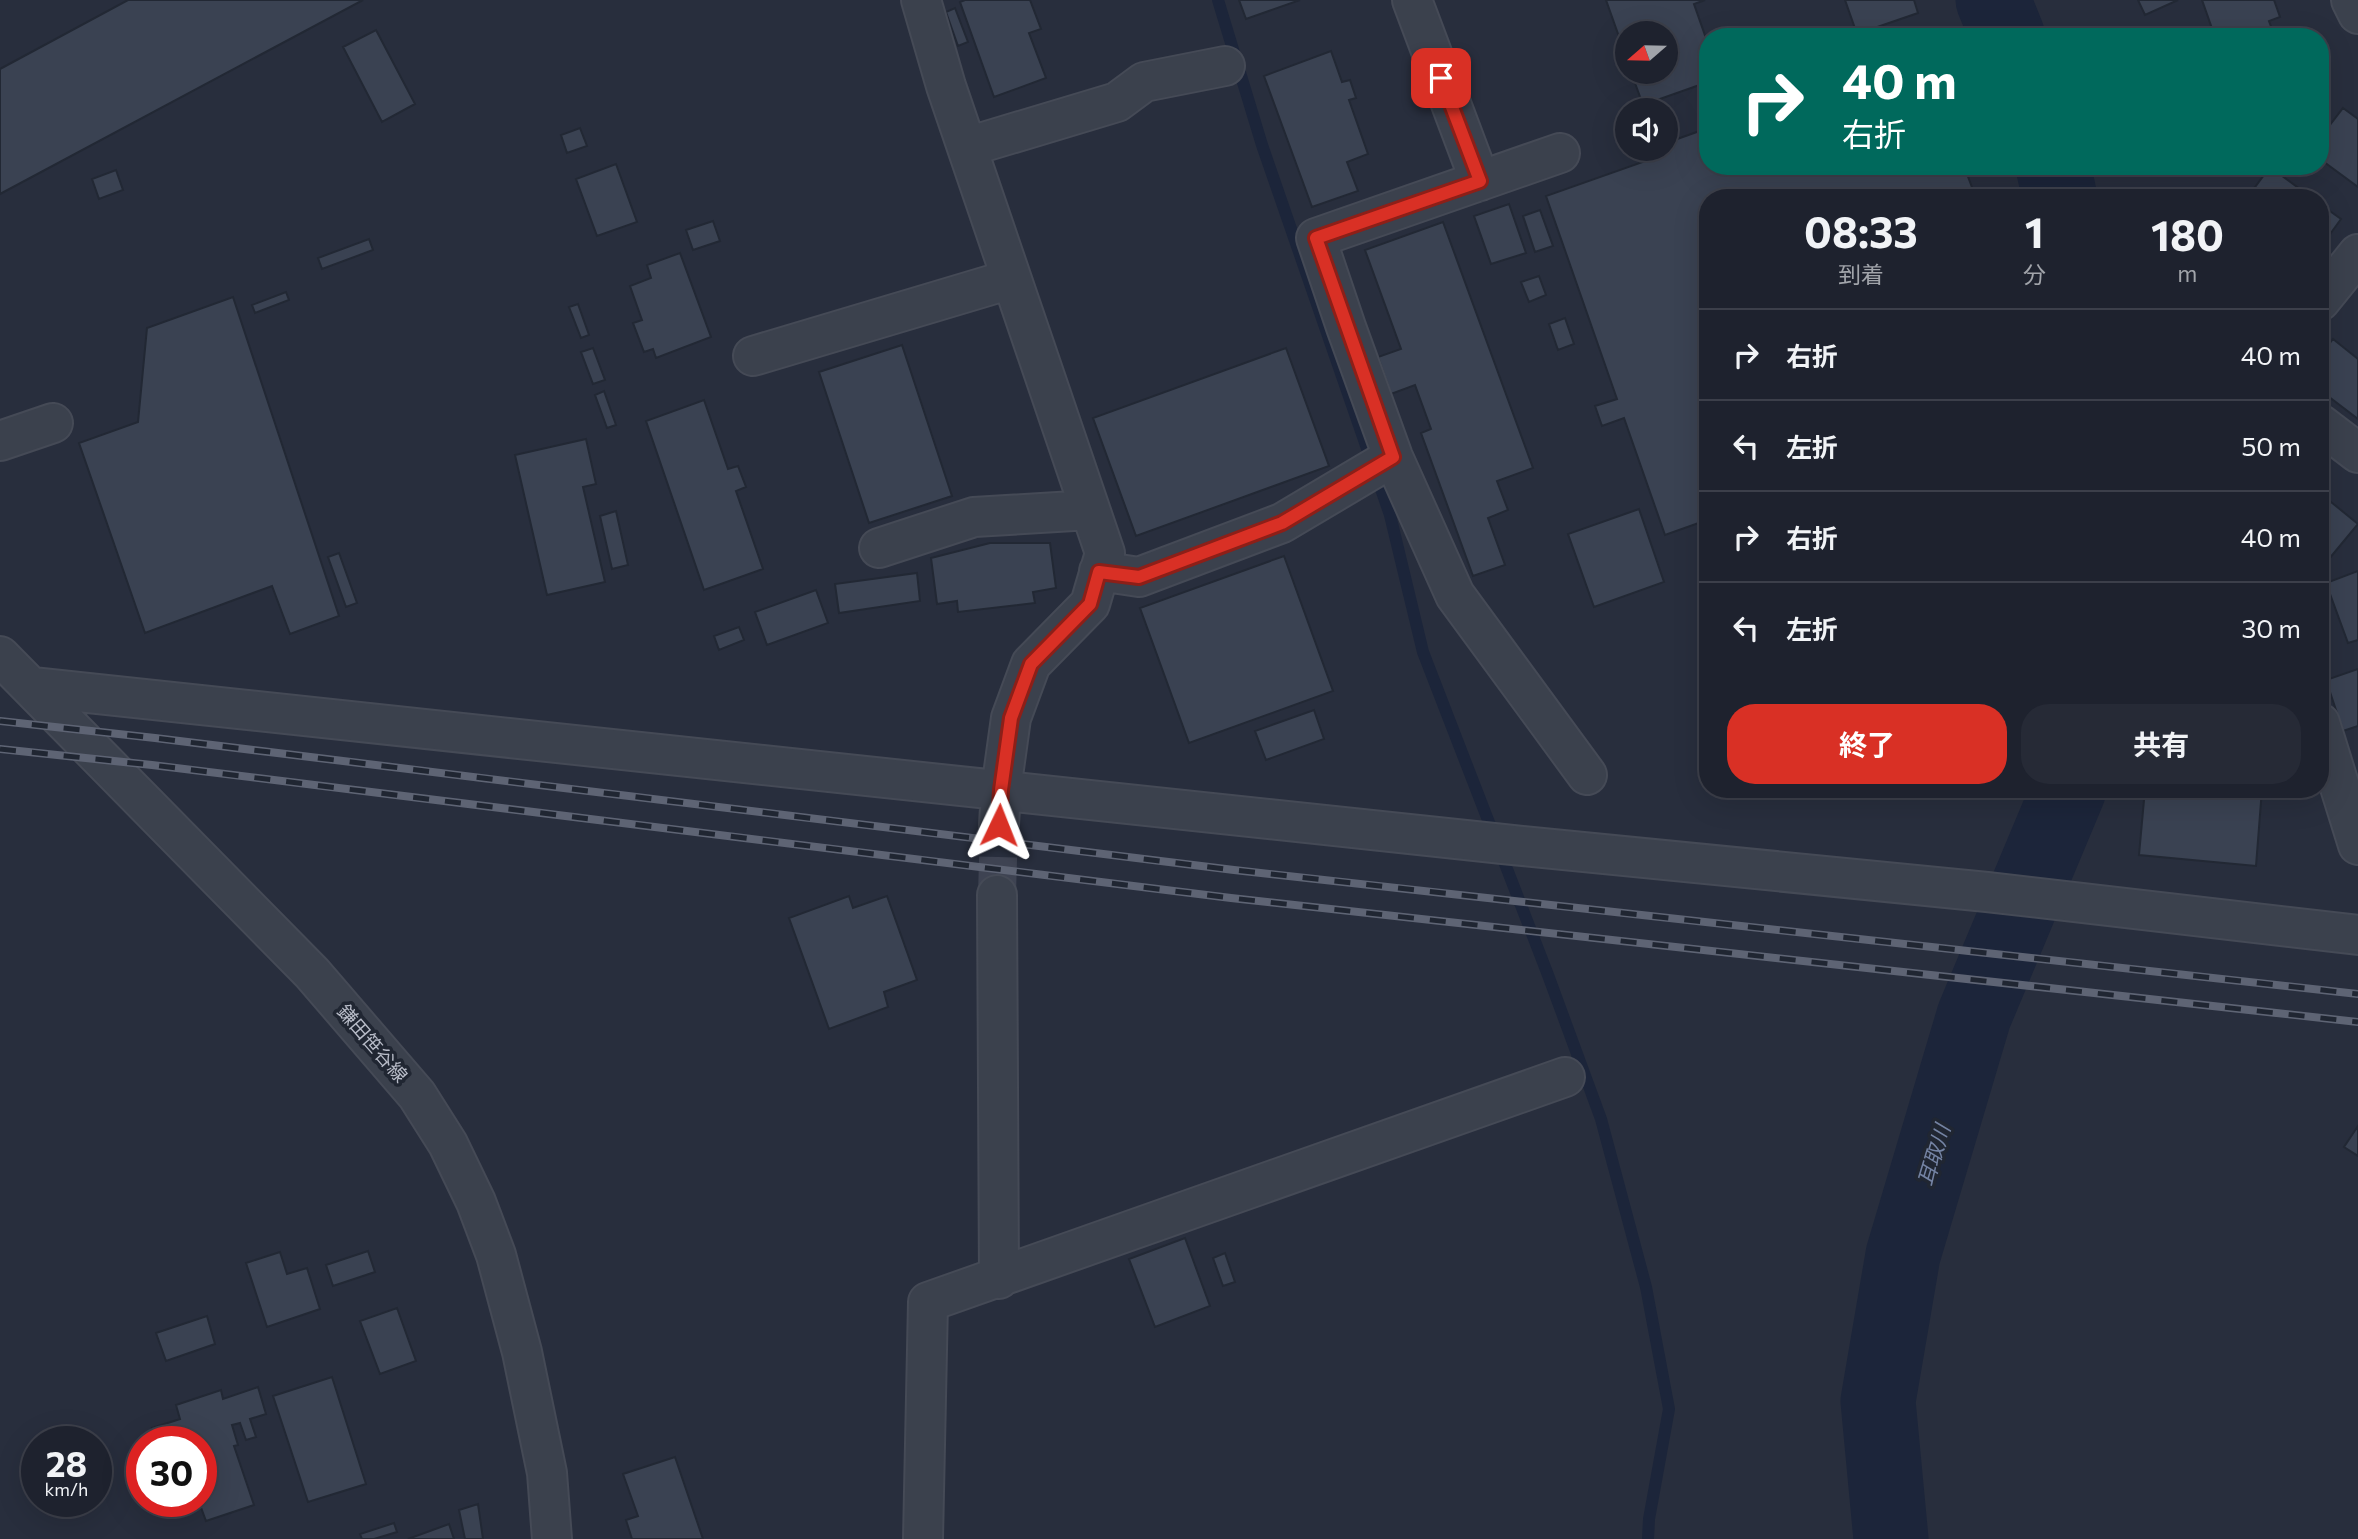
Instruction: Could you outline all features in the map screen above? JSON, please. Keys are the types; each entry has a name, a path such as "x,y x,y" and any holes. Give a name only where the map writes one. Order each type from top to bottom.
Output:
{"street":[{"path":"921,0 967,147 1105,553 1090,604 1031,664 1011,718 1000,808"},
{"path":"1412,0 1480,181"},
{"path":"2351,0 2358,14"},
{"path":"967,147 1117,102 1144,82 1225,66"},
{"path":"1560,153 1316,238 1381,465 1455,595 1587,775"},
{"path":"2329,290 2358,254"},
{"path":"753,356 1012,279"},
{"path":"0,441 53,423"},
{"path":"2329,431 2358,453"},
{"path":"1099,572 1139,577 1282,523 1381,465"},
{"path":"879,548 974,517 1090,510"},
{"name":"鎌田笹谷線","path":"0,656 312,973 417,1095 449,1144 476,1202 496,1255 522,1352 547,1473 552,1539"},
{"path":"32,687 1000,808 1987,892 2358,935"},
{"path":"2329,752 2358,845"},
{"path":"998,895 999,1279"},
{"path":"923,1539 928,1302 1565,1077"}],"building":[{"path":"128,0 363,0 0,194 0,69"},
{"path":"1030,0 1041,29 1029,33 1046,78 994,97 960,2"},
{"path":"1239,0 1300,0 1246,19"},
{"path":"1606,0 1705,0 1694,4 1702,28 1699,28 1699,85 1663,98 1640,98 1635,84 1678,84 1678,21 1615,21 1615,25"},
{"path":"1845,0 1914,0 1918,13 1874,28 1855,28"},
{"path":"2138,0 2178,0 2145,15"},
{"path":"2202,0 2274,0 2280,17 2269,21 2272,28 2212,28"},
{"path":"955,8 968,42 958,46 946,12"},
{"path":"376,30 415,104 382,122 343,47"},
{"path":"1331,51 1342,82 1350,80 1356,98 1349,100 1368,154 1347,162 1358,191 1312,207 1264,76"},
{"path":"2343,108 2358,119 2358,187 2329,166 2329,126"},
{"path":"580,128 587,146 567,153 561,135"},
{"path":"1699,131 1699,175 1967,175 1973,189 1699,189 1699,523 1665,535 1624,418 1602,426 1595,406 1617,399 1546,196 1646,161 1678,161 1678,139"},
{"path":"616,164 637,222 597,236 576,179"},
{"path":"116,170 123,190 99,199 92,179"},
{"path":"2264,175 2281,175 2300,189 2254,189"},
{"path":"1509,204 1526,253 1491,264 1474,216"},
{"path":"1540,210 1553,246 1535,252 1523,216"},
{"path":"2329,210 2341,219 2329,236"},
{"path":"713,221 720,241 693,250 686,230"},
{"path":"1443,222 1533,468 1497,481 1508,510 1488,518 1505,565 1473,576 1421,433 1431,429 1415,385 1391,394 1378,357 1401,349 1365,250"},
{"path":"369,239 373,250 322,269 318,258"},
{"path":"680,253 711,337 656,358 653,349 644,352 633,323 642,320 630,286 651,278 647,265"},
{"path":"1539,276 1546,295 1529,302 1521,282"},
{"path":"286,292 289,300 255,313 252,305"},
{"path":"233,297 339,616 290,634 272,586 145,633 79,443 138,422 147,328"},
{"path":"578,304 589,335 581,338 569,307"},
{"path":"1565,318 1574,344 1558,350 1549,324"},
{"path":"2333,339 2358,359 2358,419 2329,397 2329,344"},
{"path":"902,345 952,496 869,523 819,372"},
{"path":"593,348 605,380 593,384 581,352"},
{"path":"1286,348 1329,466 1136,536 1093,418"},
{"path":"604,391 616,425 607,428 595,395"},
{"path":"704,400 728,469 738,466 746,487 736,491 763,569 704,590 646,421"},
{"path":"586,439 596,484 583,487 605,582 547,595 515,455"},
{"path":"2329,500 2358,524 2329,559"},
{"path":"1639,509 1664,582 1594,607 1568,534"},
{"path":"616,511 628,565 612,569 600,516"},
{"path":"990,543 1050,543 1056,588 1033,592 1035,603 958,612 957,601 937,604 931,558"},
{"path":"339,553 357,603 346,607 328,557"},
{"path":"1284,556 1333,691 1189,743 1140,608"},
{"path":"2358,571 2358,640 2348,643 2329,591 2329,582"},
{"path":"917,573 920,601 839,613 835,584"},
{"path":"816,590 828,623 767,645 755,612"},
{"path":"739,627 744,640 719,650 714,636"},
{"path":"2358,669 2358,726 2343,731 2329,689 2329,679"},
{"path":"1314,710 1324,739 1266,760 1255,731"},
{"path":"2144,798 2261,798 2256,866 2139,855"},
{"path":"849,896 853,908 887,896 917,980 884,992 888,1007 829,1029 789,918"},
{"path":"2358,1126 2358,1156 2344,1147"},
{"path":"1185,1238 1210,1306 1155,1327 1129,1259"},
{"path":"368,1251 375,1272 333,1286 326,1265"},
{"path":"280,1252 287,1274 307,1268 320,1309 267,1327 246,1263"},
{"path":"1225,1253 1235,1282 1223,1286 1213,1258"},
{"path":"397,1308 416,1361 380,1374 360,1321"},
{"path":"207,1316 215,1344 166,1361 156,1333"},
{"path":"332,1377 366,1484 308,1502 273,1396"},
{"path":"258,1387 266,1414 250,1419 256,1437 246,1440 240,1423 232,1425 238,1445 234,1446 254,1505 206,1521 205,1517 217,1517 217,1426 158,1426 180,1419 176,1405 221,1390 223,1399"},
{"path":"675,1457 703,1539 632,1539 626,1520 638,1516 623,1474"},
{"path":"478,1504 483,1539 465,1539 459,1510"},
{"path":"394,1523 397,1532 374,1539 362,1539 360,1534"},
{"path":"449,1524 454,1539 408,1539"}],"waterway":[{"path":"1218,0 1262,145 1390,515 1423,652 1601,1119 1646,1287 1669,1409 1649,1519 1648,1539"},
{"name":"耳取川","path":"1993,0 2004,28"},
{"name":"耳取川","path":"2055,175 2058,189"},
{"name":"耳取川","path":"1891,1539 1878,1401 1903,1255 1974,1016 2065,798"}],"tunnel":[{"path":"997,895 999,825"}],"railway":[{"path":"0,721 1234,870 2358,994"},
{"path":"0,749 152,765 1231,898 2358,1022"}],"route":[{"path":"999,825 1011,718 1031,664 1090,604 1099,572 1139,577 1282,523 1393,457 1316,238 1480,181 1441,78"}]}
